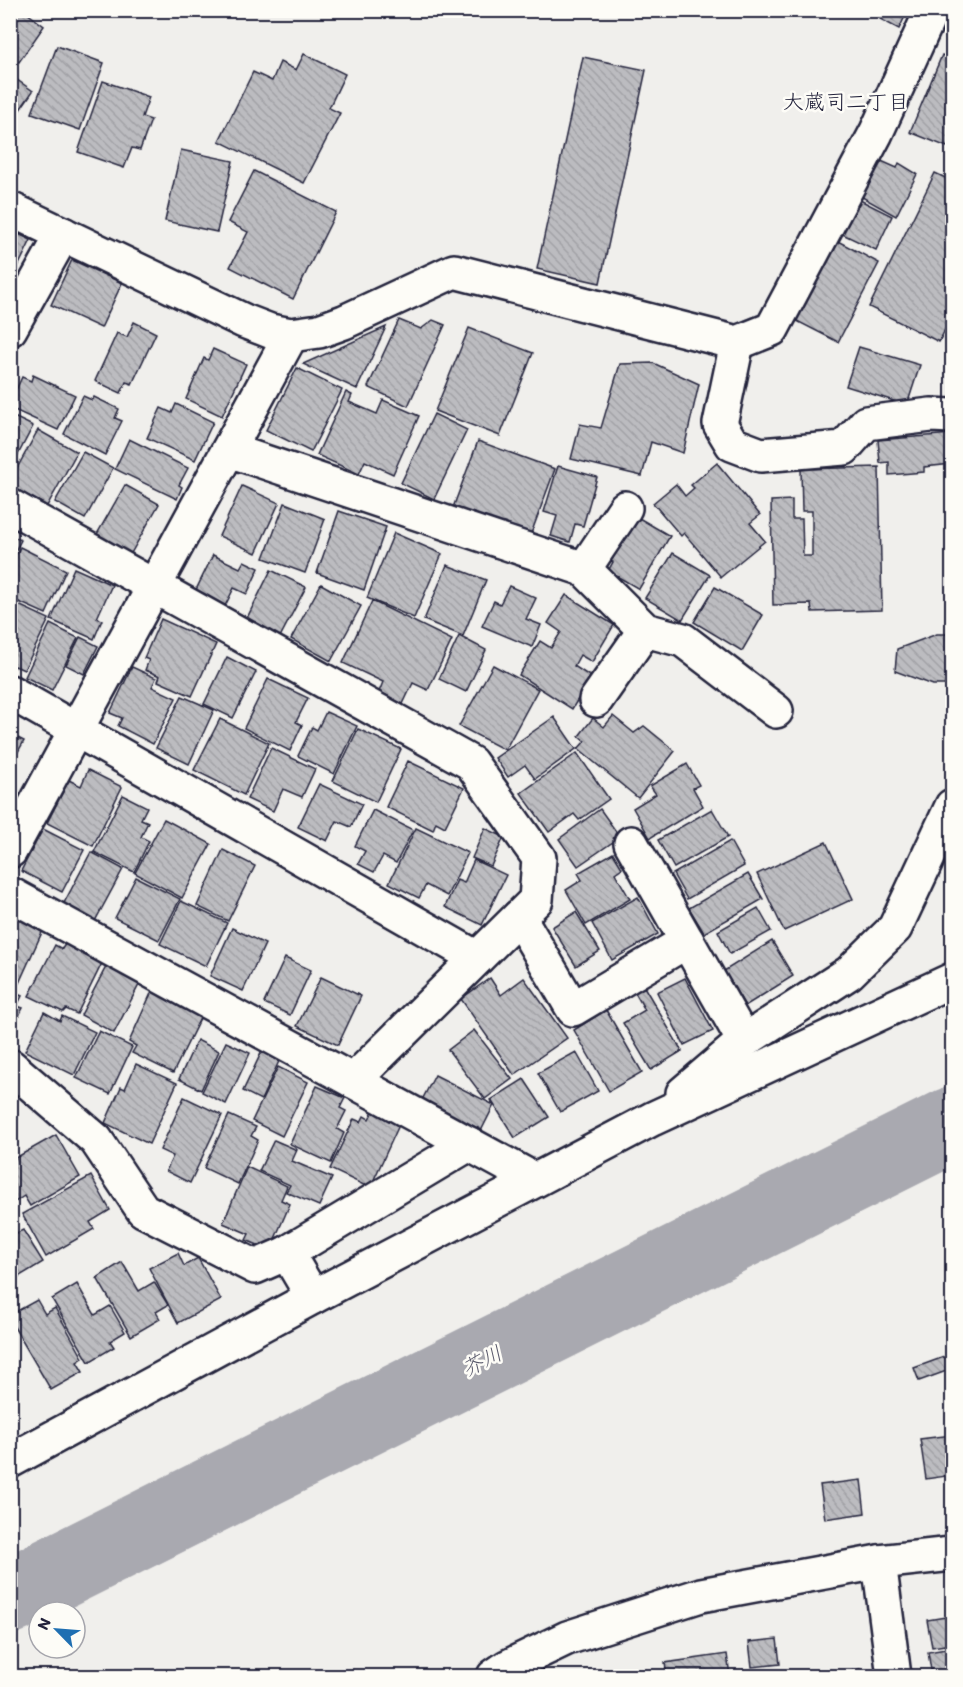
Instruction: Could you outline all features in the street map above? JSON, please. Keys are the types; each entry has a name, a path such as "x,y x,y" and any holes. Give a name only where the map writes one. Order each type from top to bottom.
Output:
{"street":[{"path":"10,209 244,321 270,331 291,335 319,331 344,322 454,271 737,343 772,330 876,133 932,10"},
{"path":"10,329 63,234"},
{"path":"10,851 291,335"},
{"path":"737,343 720,424 732,444 761,454 844,448 866,423 920,416 952,416"},
{"path":"229,450 584,569 645,630 683,640 776,711"},
{"path":"10,506 471,763 539,858 536,900 353,1081"},
{"path":"584,569 624,508"},
{"path":"596,700 645,630"},
{"path":"10,692 477,958"},
{"path":"652,1119 744,1041 849,974 895,928 952,806"},
{"path":"631,843 744,1041"},
{"path":"10,894 535,1180"},
{"path":"519,917 573,1009 687,942"},
{"path":"10,1461 313,1297 652,1119 952,980"},
{"path":"10,1066 96,1140 143,1210 255,1267 287,1253 469,1144"},
{"path":"287,1253 313,1297"},
{"path":"494,1677 507,1667 567,1638 695,1597 879,1562 952,1554"},
{"path":"879,1562 894,1677"}],"building":[{"path":"10,10 23,10 44,26 19,62 10,56"},
{"path":"876,10 908,10 899,29 880,19 883,14"},
{"path":"952,10 952,32 943,27"},
{"path":"57,46 104,63 80,130 32,113"},
{"path":"304,54 345,74 329,108 340,113 304,183 219,141 253,72 272,81 280,62 296,70"},
{"path":"942,55 952,59 952,149 910,132"},
{"path":"583,57 646,70 600,283 537,269"},
{"path":"10,75 33,91 10,124"},
{"path":"103,81 149,97 142,117 151,120 140,150 132,148 124,168 78,152"},
{"path":"181,150 233,161 217,232 165,221"},
{"path":"879,160 897,168 899,163 917,174 896,216 862,197"},
{"path":"254,171 336,212 293,299 230,267 248,232 228,222"},
{"path":"935,173 952,181 952,315 939,342 869,307"},
{"path":"854,197 892,216 876,250 838,232"},
{"path":"10,230 31,240 10,283"},
{"path":"832,238 879,263 838,342 791,318"},
{"path":"72,260 122,283 101,328 51,305"},
{"path":"399,320 421,329 433,320 445,325 408,406 368,387"},
{"path":"134,322 156,333 132,384 126,382 121,393 95,381 117,333 127,337"},
{"path":"386,327 357,389 303,364"},
{"path":"469,328 533,353 500,436 435,411"},
{"path":"859,347 920,365 907,405 846,386"},
{"path":"213,349 246,364 222,416 186,399 204,358 208,360"},
{"path":"653,363 699,384 683,453 651,442 642,476 571,459 580,424 601,428 620,364"},
{"path":"297,368 342,390 311,452 266,430"},
{"path":"33,375 75,395 58,430 10,408 12,391 15,392 22,377 31,381"},
{"path":"346,392 352,395 349,402 377,414 383,400 419,416 393,474 365,461 359,474 317,455"},
{"path":"83,396 92,400 94,397 119,409 115,418 122,421 105,455 64,434"},
{"path":"176,404 213,422 195,460 147,438 161,408 172,413"},
{"path":"434,414 467,430 434,499 401,483"},
{"path":"14,417 33,426 10,470 10,424"},
{"path":"38,430 77,452 47,506 10,486 10,481"},
{"path":"952,434 952,464 924,467 924,472 889,475 889,462 880,463 878,440"},
{"path":"129,439 188,468 179,485 182,487 177,499 115,469"},
{"path":"478,441 555,469 528,542 451,513"},
{"path":"83,452 113,468 85,519 55,502"},
{"path":"717,463 760,515 750,523 765,541 721,577 684,533 681,536 653,503 676,484 685,496 694,488 691,485"},
{"path":"558,466 597,477 583,526 575,524 570,542 551,536 557,516 544,512"},
{"path":"879,467 882,610 812,612 811,604 773,605 771,501 792,500 792,519 802,519 803,556 812,556 812,511 802,511 801,469"},
{"path":"125,485 159,504 130,555 96,536"},
{"path":"242,486 279,503 256,553 219,536"},
{"path":"285,503 325,519 305,573 264,558"},
{"path":"339,511 386,527 364,590 317,573"},
{"path":"632,514 670,536 639,589 608,571 613,562 606,559"},
{"path":"394,533 442,554 414,618 367,598"},
{"path":"10,535 21,540 10,561"},
{"path":"20,547 66,570 46,614 10,598 10,568"},
{"path":"673,553 710,575 682,620 645,598"},
{"path":"213,555 240,568 244,561 259,568 247,594 234,588 224,608 194,594"},
{"path":"447,565 486,580 463,636 424,620"},
{"path":"74,568 112,585 97,618 102,620 94,639 51,620"},
{"path":"271,570 306,587 280,637 246,620"},
{"path":"321,584 361,606 331,661 291,639"},
{"path":"509,586 536,598 526,619 541,625 532,647 482,626 494,601 500,604"},
{"path":"715,587 763,615 742,651 694,622"},
{"path":"566,595 614,625 592,662 580,655 574,666 591,677 572,709 519,675 540,641 551,648 561,632 548,623"},
{"path":"10,601 49,619 24,670 15,666 11,673"},
{"path":"372,601 452,640 428,690 413,683 403,704 379,692 383,682 343,663"},
{"path":"161,619 216,644 192,696 158,681 160,676 145,670 149,660 144,658"},
{"path":"50,624 78,638 52,690 25,677"},
{"path":"937,634 952,634 952,685 933,685 895,671 897,649"},
{"path":"459,636 486,650 466,692 439,679"},
{"path":"80,637 98,646 84,674 66,665"},
{"path":"227,657 256,672 233,718 204,704"},
{"path":"493,665 538,689 505,750 459,726"},
{"path":"132,667 156,678 152,687 176,698 153,744 118,726 122,718 110,713"},
{"path":"268,679 308,698 296,722 302,725 290,751 244,728"},
{"path":"182,696 214,710 189,764 156,748"},
{"path":"326,712 357,726 334,774 298,756 312,727 317,730"},
{"path":"613,716 634,733 644,726 675,751 638,798 578,749 585,741 579,736 593,718 604,727"},
{"path":"554,717 576,749 535,779 525,765 508,777 495,758"},
{"path":"220,719 269,743 244,795 194,770"},
{"path":"358,729 401,749 376,802 333,781"},
{"path":"10,734 24,741 10,766"},
{"path":"271,748 315,769 302,797 283,789 273,811 247,799"},
{"path":"577,753 609,799 579,820 574,814 549,832 521,793"},
{"path":"408,761 464,788 445,827 436,822 433,830 386,807"},
{"path":"687,764 699,785 693,788 703,806 650,838 633,808 656,794 650,786"},
{"path":"88,770 122,787 93,846 47,823 69,780 81,786"},
{"path":"319,784 362,804 351,827 337,821 327,841 298,827"},
{"path":"123,795 147,807 141,819 148,822 141,837 149,841 134,872 94,852"},
{"path":"600,809 620,837 578,866 559,839"},
{"path":"712,809 728,837 674,868 658,840"},
{"path":"373,810 413,830 396,863 383,856 374,872 358,864 365,851 355,846"},
{"path":"164,819 211,844 182,898 135,873"},
{"path":"416,828 468,853 447,896 426,885 419,898 389,883"},
{"path":"485,828 504,837 491,866 472,858"},
{"path":"43,829 84,850 62,892 21,871"},
{"path":"730,841 744,866 687,899 673,874"},
{"path":"826,842 853,899 784,931 757,874"},
{"path":"223,850 255,866 228,921 197,906"},
{"path":"91,852 123,869 95,921 63,905"},
{"path":"613,853 622,868 615,873 630,899 586,925 566,890 582,880 578,873"},
{"path":"474,860 506,875 482,925 445,907 457,880 464,883"},
{"path":"748,874 763,899 704,933 689,908"},
{"path":"136,877 180,899 159,940 115,918"},
{"path":"638,897 658,934 612,960 592,923"},
{"path":"181,901 227,923 206,966 160,944"},
{"path":"758,908 771,931 730,954 718,931"},
{"path":"576,912 600,951 576,966 552,927"},
{"path":"10,914 43,930 19,983 10,979"},
{"path":"232,928 265,944 243,991 210,976"},
{"path":"67,941 104,959 77,1014 66,1009 63,1012 29,996 55,945 62,949"},
{"path":"772,941 793,976 745,1006 724,971"},
{"path":"285,958 311,970 290,1015 264,1003"},
{"path":"108,963 142,979 114,1033 81,1015"},
{"path":"321,977 361,996 338,1045 297,1026"},
{"path":"490,978 501,995 524,978 567,1038 514,1075 461,999"},
{"path":"685,978 713,1031 684,1045 657,992"},
{"path":"643,985 682,1051 651,1070 623,1023 645,1010 634,991"},
{"path":"153,989 203,1012 173,1073 132,1053 136,1046 129,1042"},
{"path":"10,991 22,996 17,1006 23,1008 10,1033"},
{"path":"606,1010 642,1072 609,1091 574,1030"},
{"path":"44,1012 60,1021 62,1016 95,1032 74,1075 25,1051"},
{"path":"474,1030 512,1079 485,1099 448,1050"},
{"path":"99,1031 132,1047 110,1094 76,1078"},
{"path":"197,1040 219,1051 201,1090 179,1079"},
{"path":"226,1042 250,1053 226,1104 202,1092"},
{"path":"263,1049 281,1057 261,1100 243,1091"},
{"path":"576,1052 598,1091 560,1112 538,1073"},
{"path":"136,1064 177,1083 149,1144 105,1123 121,1087 125,1089"},
{"path":"278,1067 308,1082 282,1136 252,1121"},
{"path":"435,1075 494,1105 480,1133 421,1102"},
{"path":"524,1079 549,1117 515,1138 491,1100"},
{"path":"317,1086 345,1098 340,1108 346,1111 337,1129 344,1133 331,1163 290,1144"},
{"path":"184,1097 222,1115 190,1183 166,1171 173,1156 160,1150"},
{"path":"373,1111 400,1123 370,1188 330,1169 354,1119 361,1122 364,1116 369,1119"},
{"path":"229,1115 256,1127 251,1136 258,1140 238,1184 204,1168"},
{"path":"56,1135 80,1177 30,1206 24,1196 15,1202 10,1194 10,1161"},
{"path":"274,1140 297,1150 292,1161 332,1178 319,1206 286,1192 290,1185 259,1171"},
{"path":"247,1167 287,1186 281,1200 290,1204 270,1250 246,1240 249,1234 223,1223"},
{"path":"91,1176 110,1210 90,1222 94,1229 46,1257 22,1214"},
{"path":"10,1222 17,1233 23,1230 43,1262 10,1282"},
{"path":"178,1253 184,1266 198,1258 221,1300 178,1323 149,1268"},
{"path":"122,1262 139,1291 154,1282 168,1305 156,1312 160,1319 131,1336 97,1278"},
{"path":"77,1284 95,1315 110,1306 125,1332 110,1341 114,1347 89,1362 52,1299"},
{"path":"37,1300 45,1314 55,1308 83,1358 77,1362 83,1372 51,1390 10,1320 10,1315"},
{"path":"952,1354 952,1369 919,1381 914,1368"},
{"path":"952,1435 952,1475 926,1479 920,1439"},
{"path":"861,1480 865,1513 825,1519 820,1485"},
{"path":"952,1616 952,1644 932,1647 927,1620"},
{"path":"777,1639 780,1664 752,1667 749,1642"},
{"path":"952,1648 952,1676 932,1676 928,1652"},
{"path":"727,1654 730,1676 667,1676 665,1663"},
{"path":"860,1669 862,1676 849,1676 848,1672"}],"waterway":[{"name":"芥川","path":"10,1596 952,1125"}],"district":[{"name":"大蔵司二丁目","path":"846,102"}]}
